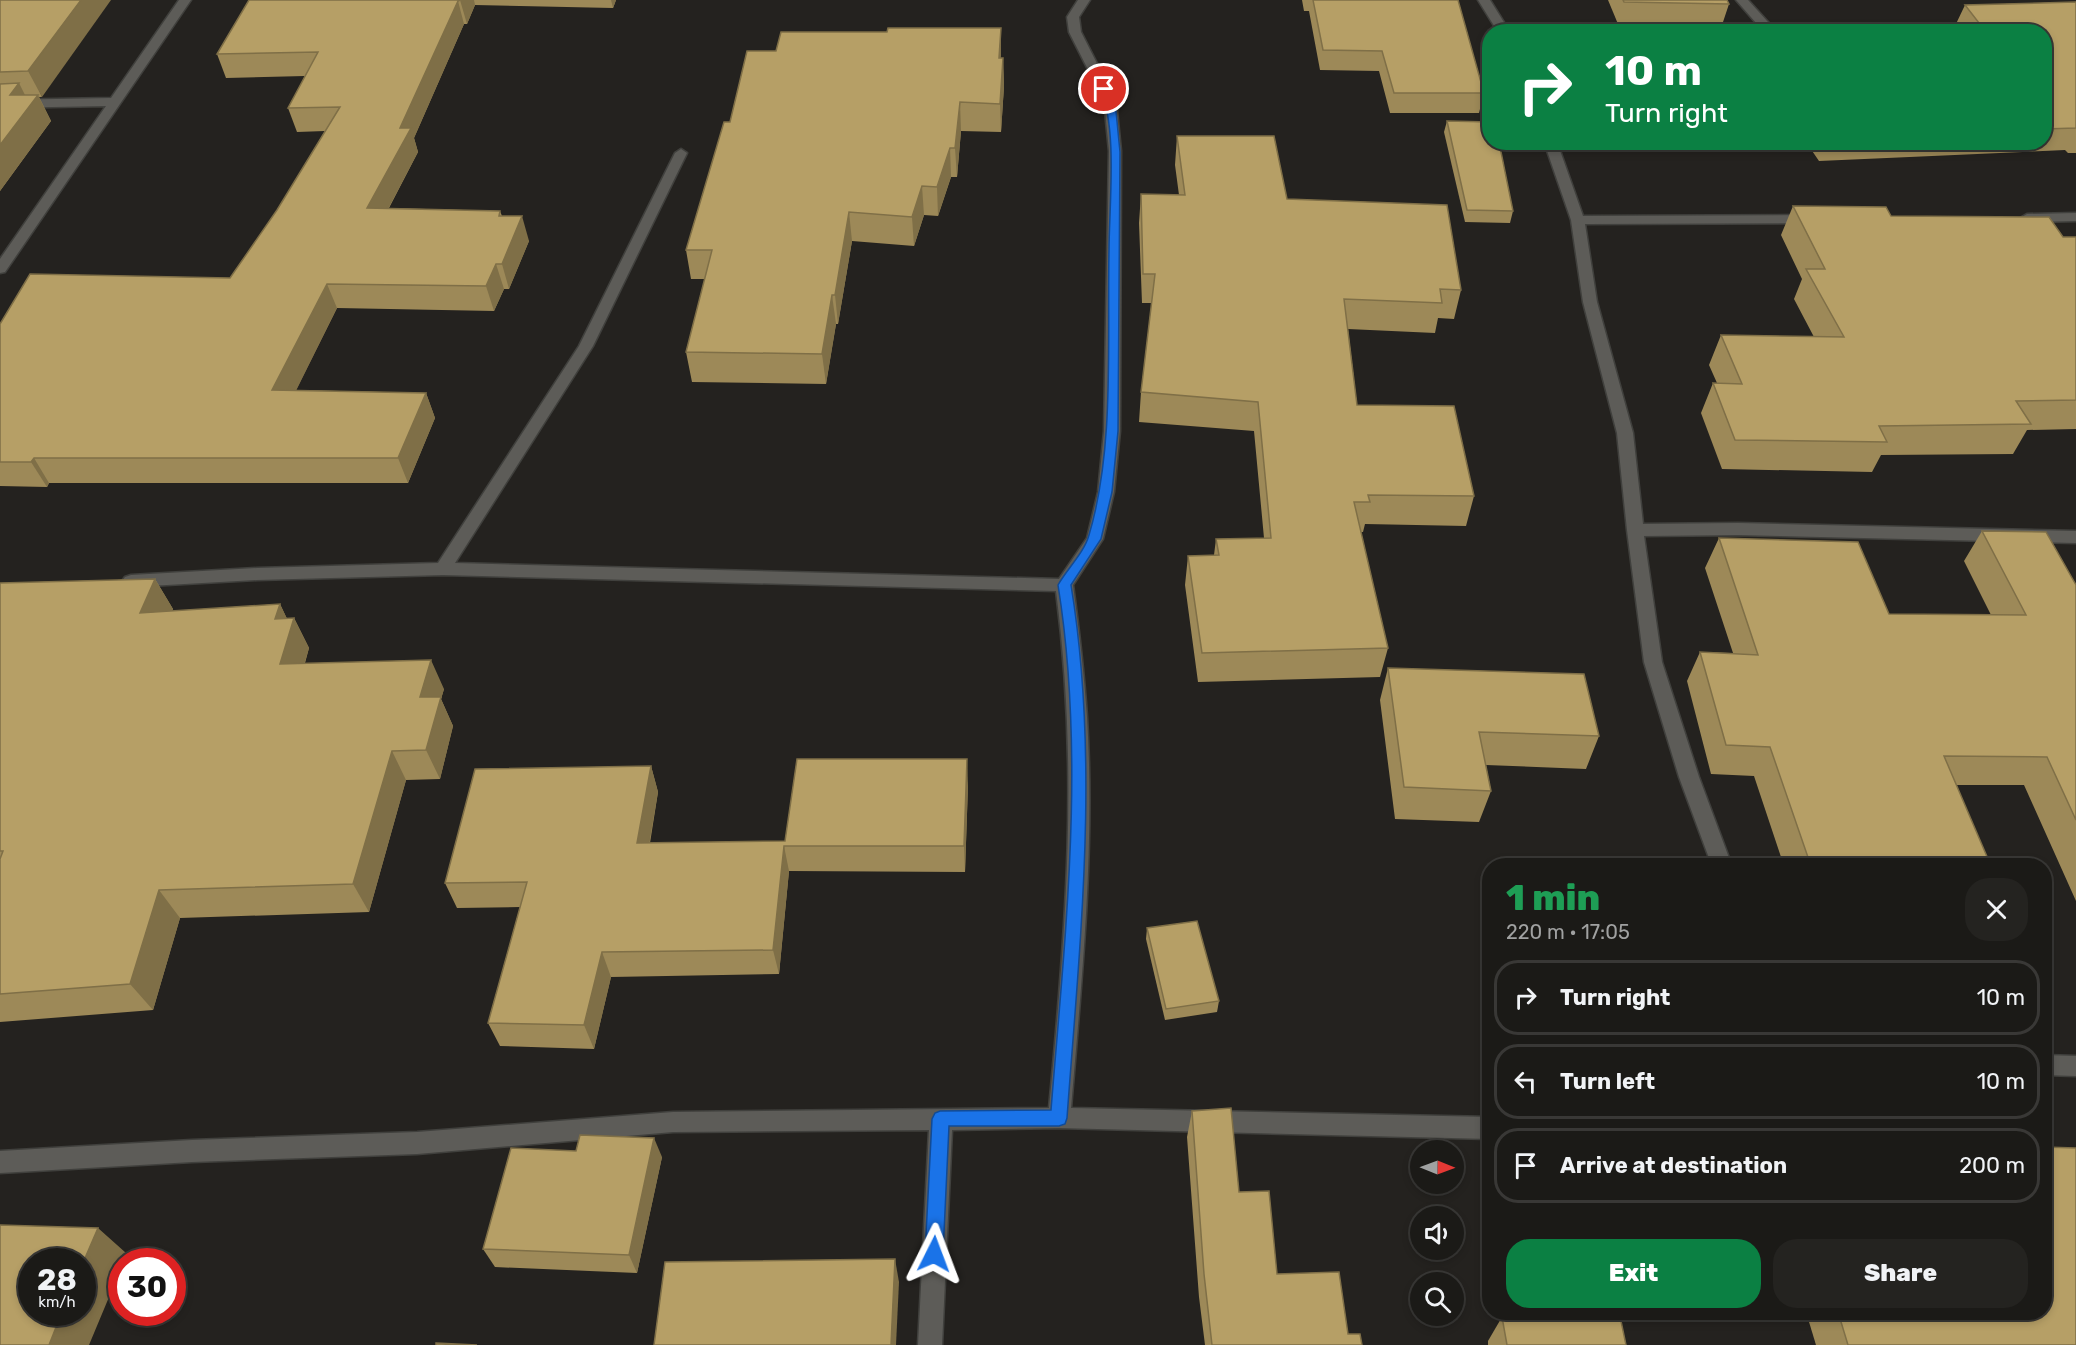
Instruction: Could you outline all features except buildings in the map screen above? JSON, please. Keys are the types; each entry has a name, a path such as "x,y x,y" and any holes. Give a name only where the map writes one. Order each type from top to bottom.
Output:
{"street":[{"path":"0,269 184,0"},
{"path":"1059,1118 1079,848 1080,788 1072,634 1064,585 1095,539 1106,492 1112,431 1115,152 1110,101 1074,32 1073,17 1084,0"},
{"path":"1484,0 1499,24"},
{"path":"1742,0 1764,24"},
{"path":"0,104 114,102"},
{"path":"1553,150 1578,220 1590,302 1625,433 1635,530 1653,662 1689,777 1719,858"},
{"path":"443,569 586,346 681,153"},
{"path":"2010,218 2076,217"},
{"path":"1578,220 1826,219"},
{"path":"1635,530 1738,529 2076,537"},
{"path":"117,582 257,574 443,569 1064,585"},
{"path":"2052,1065 2076,1066"},
{"path":"0,1162 192,1151 417,1143 673,1122 1059,1118 1482,1128"},
{"path":"930,1345 940,1119"}],"route":[{"path":"934,1254 940,1119 1059,1118 1079,848 1080,788 1072,634 1064,585 1095,539 1106,492 1112,431 1115,152 1110,101 1104,89"}]}
